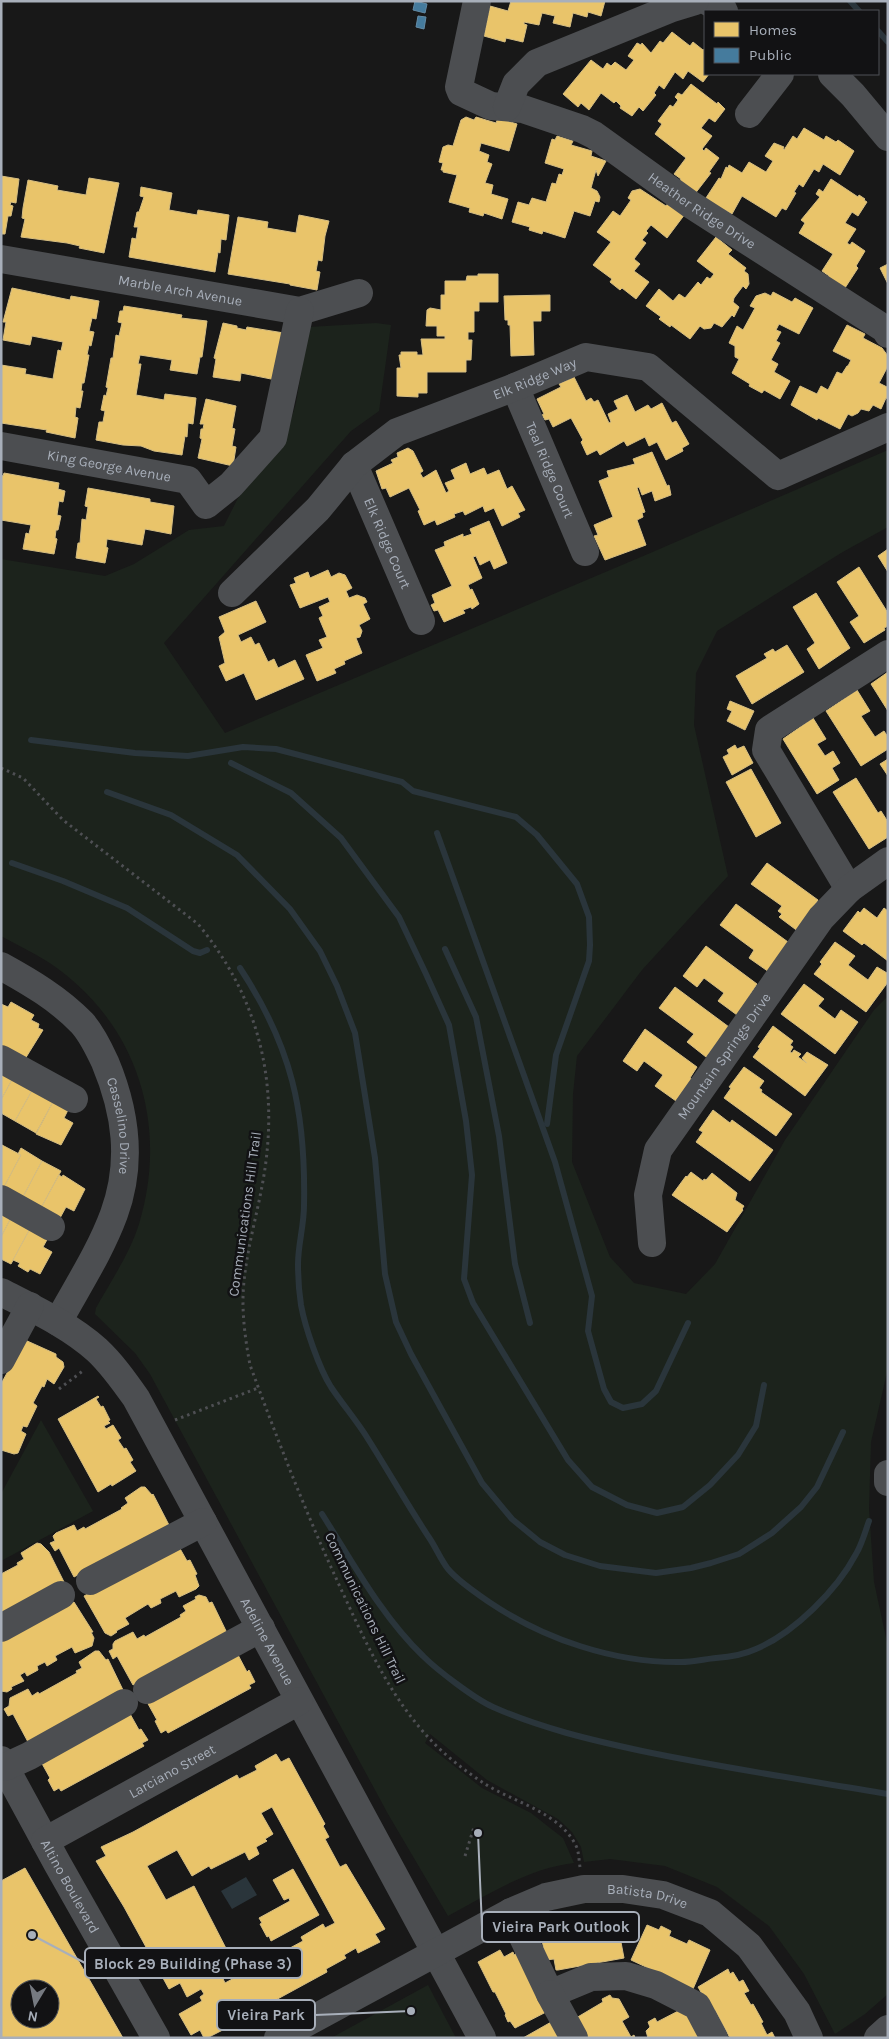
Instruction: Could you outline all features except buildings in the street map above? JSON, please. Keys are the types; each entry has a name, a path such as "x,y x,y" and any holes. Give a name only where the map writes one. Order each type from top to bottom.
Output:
{"street":[{"name":"Heather Ridge Drive","path":"477,1 459,87 461,92 490,106 523,109 582,129 594,135 690,204 885,329 888,334"},
{"path":"507,108 516,84 537,63 695,1"},
{"path":"707,1 722,10"},
{"path":"749,114 779,75"},
{"path":"833,75 853,95 888,137"},
{"name":"Marble Arch Avenue","path":"1,259 300,311 359,293"},
{"name":"King George Avenue","path":"1,446 188,480 206,505 231,485 273,438 300,311"},
{"name":"Elk Ridge Way","path":"232,593 318,508 354,465 397,432 515,388 586,358 648,367 778,476 888,427"},
{"name":"Teal Ridge Court","path":"515,388 585,552"},
{"name":"Elk Ridge Court","path":"354,465 421,620"},
{"path":"849,889 766,750 769,730 888,654"},
{"name":"Mountain Springs Drive","path":"652,1243 648,1195 658,1150 821,918 849,889 888,861"},
{"name":"Casselino Drive","path":"1,966 53,998 83,1024 98,1046 109,1071 119,1099 124,1122 124,1168 114,1214 97,1251 58,1322"},
{"path":"1,1060 74,1100"},
{"path":"1,1199 51,1226"},
{"name":"Adeline Avenue","path":"1,1292 30,1306 82,1338 98,1351 119,1374 136,1398 299,1701 437,1951 482,2038"},
{"path":"1,1360 30,1306"},
{"path":"888,1474 888,1482"},
{"path":"90,1581 203,1522"},
{"path":"1,1628 61,1595"},
{"path":"3,1764 29,1756 261,1628"},
{"name":"Larciano Street","path":"45,1841 299,1701"},
{"name":"Altino Boulevard","path":"3,1764 156,2038"},
{"name":"Batista Drive","path":"278,2038 511,1912 546,1897 584,1888 623,1889 662,1895 710,1913 749,1946 797,2012 809,2038"},
{"path":"511,1912 550,1994 574,2038"},
{"path":"550,1994 591,1977 626,1976 656,1985 697,2006 714,2038"},
{"path":"878,2038 888,2029"}],"path":[{"name":"Communications Hill Trail","path":"1,768 23,778 63,820 198,924 216,945 250,1012 266,1065 269,1096 266,1163 244,1282 244,1320 247,1350 258,1388 316,1534 376,1663 394,1694 427,1737 455,1761 485,1784 555,1822 568,1835 577,1849 580,1867"},
{"path":"59,1389 84,1370"},
{"path":"173,1420 258,1388"},
{"path":"465,1856 474,1827"}],"shaded area":[{"path":"376,323 391,325 379,411 351,431 164,643 225,733 888,450 888,527 841,553 717,631 696,673 694,725 728,876 642,970 577,1056 573,1094 572,1162 610,1257 634,1283 686,1294 715,1264 785,1140 874,1010 888,996 888,1368 871,1442 869,1509 874,1582 888,1647 888,1994 865,2014 835,2034 804,1974 769,1926 717,1887 665,1866 610,1859 584,1862 581,1847 572,1832 558,1819 487,1780 430,1734 425,1743 482,1788 531,1813 563,1838 574,1863 541,1870 525,1876 448,1916 388,1814 150,1374 135,1353 95,1314 96,1308 125,1256 139,1224 147,1189 150,1155 148,1121 142,1088 130,1056 113,1027 92,999 59,969 1,936 1,559 105,576 134,564 189,530 224,526 238,498 283,447 296,403 309,327"},
{"path":"41,1420 93,1511 1,1561 1,1494"},
{"path":"246,1877 257,1895 232,1909 221,1891"},
{"path":"428,1985 456,2038 331,2038"}],"waterway":[{"path":"850,1 858,10"},
{"path":"879,32 888,42"},
{"path":"31,740 135,753 188,756 243,747 276,749 402,782 413,791 516,817 537,835 577,884 589,917 589,961 556,1055 547,1124"},
{"path":"231,763 291,793 341,838 399,917 449,1025 466,1121 472,1175 464,1279 473,1303 568,1460 592,1487 627,1505 657,1513 683,1507 710,1485 738,1455 756,1426 764,1385"},
{"path":"107,792 171,815 237,855 290,909 320,951 337,986 355,1033 375,1158 385,1274 396,1322 411,1354 482,1483 512,1519 540,1542 565,1555 600,1566 656,1573 711,1563 739,1554 772,1533 801,1507 817,1487 843,1432"},
{"path":"437,833 555,1162 592,1296 588,1331 604,1389 611,1402 623,1408 642,1404 656,1391 688,1323"},
{"path":"12,863 63,881 127,908 193,951 200,953 207,950"},
{"path":"445,949 476,1017 499,1136 515,1264 530,1323"},
{"path":"240,968 258,997 284,1053 298,1110 304,1172 304,1206 298,1257 298,1279 303,1314 313,1347 331,1387 364,1432 445,1565 467,1587 510,1615 533,1627 556,1638 605,1653 656,1661 685,1662 726,1657 746,1653 770,1642 813,1609 848,1568 860,1546 869,1521"},
{"path":"322,1514 368,1588 408,1641 429,1662 447,1676 476,1698 493,1707 547,1727 623,1747 703,1763 888,1794"}],"place":[{"name":"Vieira Park Outlook","path":"478,1833"},
{"name":"Block 29 Building (Phase 3)","path":"32,1935"},
{"name":"Vieira Park","path":"411,2011"}]}
